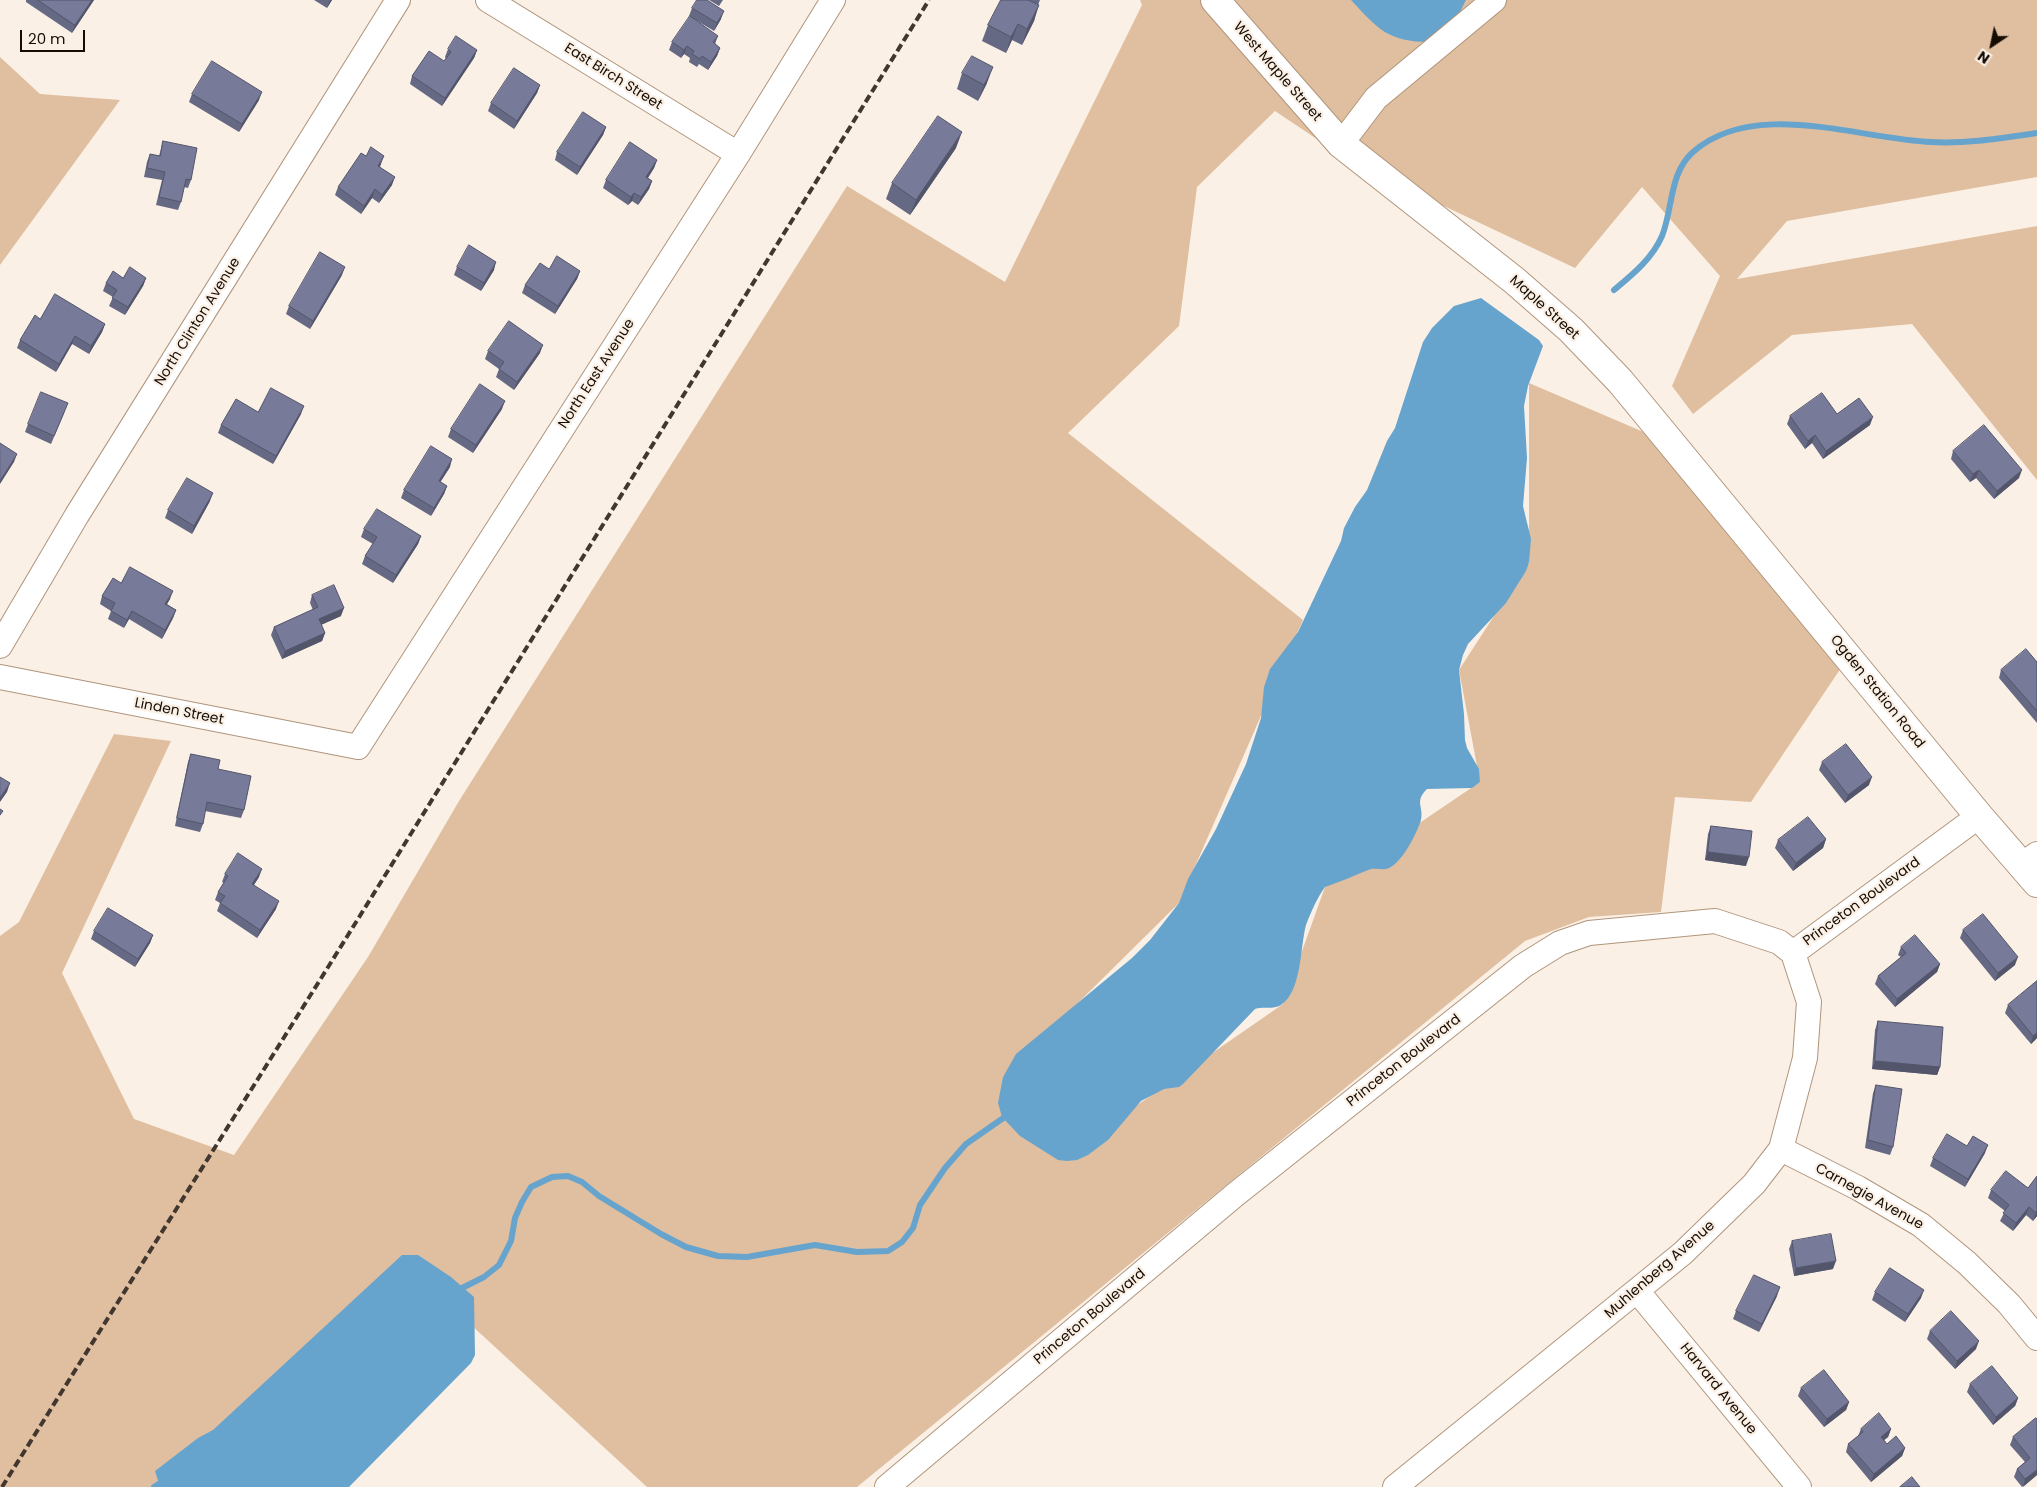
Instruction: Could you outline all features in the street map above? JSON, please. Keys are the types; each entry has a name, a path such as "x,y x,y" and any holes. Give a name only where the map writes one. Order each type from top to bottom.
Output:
{"street":[{"name":"North Clinton Avenue","path":"0,646 77,515 398,0"},
{"name":"East Birch Street","path":"488,0 738,154"},
{"name":"North East Avenue","path":"358,747 738,154 833,0"},
{"name":"West Maple Street","path":"1215,0 1341,144"},
{"path":"1341,144 1376,98 1494,0"},
{"name":"Maple Street","path":"1341,144 1515,281 1571,330 1620,381 1719,500"},
{"name":"Ogden Station Road","path":"1719,500 1979,816 2032,867"},
{"name":"Linden Street","path":"0,677 358,747"},
{"name":"Princeton Boulevard","path":"887,1487 1236,1194 1523,966 1560,943 1588,933 1715,921 1779,942 1793,953 1979,816"},
{"name":"Muhlenberg Avenue","path":"1395,1487 1638,1292 1683,1254 1754,1184 1780,1149 1805,1058 1809,1002 1793,953"},
{"name":"Carnegie Avenue","path":"1780,1149 1858,1188 1921,1225 1967,1263 2009,1304 2037,1338"},
{"name":"Harvard Avenue","path":"1638,1292 1799,1487"}],"shaded area":[{"path":"1140,0 2037,0 2037,177 1787,221 1737,279 2037,226 2037,480 1912,324 1792,335 1693,414 1672,386 1720,276 1642,187 1575,268 1351,162 1275,111 1197,187 1179,326 1068,433 1303,620 1179,903 1003,1077 1058,1160 1283,1004 1325,887 1480,782 1459,670 1529,562 1529,383 1660,439 1845,662 1751,802 1675,797 1661,912 1589,917 1525,941 857,1487 647,1487 457,1312 189,1487 0,1487 0,936 19,922 114,734 171,741 62,973 134,1119 234,1155 368,957 459,801 847,186 1005,282 1142,5"},
{"path":"0,57 40,94 120,100 0,265"}],"water":[{"path":"1351,0 1466,0 1458,16 1430,42 1404,40 1385,32"},
{"path":"1481,298 1539,340 1543,346 1528,386 1524,406 1527,458 1523,506 1531,539 1529,562 1526,571 1506,603 1468,644 1459,670 1465,740 1467,748 1479,769 1480,782 1472,788 1427,789 1420,801 1422,815 1419,826 1412,841 1397,862 1386,869 1370,869 1325,887 1314,905 1306,925 1297,979 1293,990 1281,1005 1255,1009 1183,1084 1179,1087 1164,1089 1141,1101 1108,1140 1088,1155 1077,1160 1058,1160 1020,1136 1002,1117 998,1103 1003,1077 1016,1054 1132,958 1150,940 1179,903 1188,879 1216,829 1246,764 1261,718 1264,687 1270,669 1298,632 1341,541 1344,528 1367,490 1387,441 1395,428 1423,342 1432,328 1454,306"},
{"path":"402,1255 418,1255 451,1277 474,1297 475,1355 471,1363 349,1487 160,1487 155,1471 198,1438 213,1430"}],"building":[{"path":"38,0 92,0 75,25"},
{"path":"697,0 707,0 724,11 717,23 692,8"},
{"path":"1001,0 1028,0 1039,5 1027,29 1018,24 1011,37 988,25"},
{"path":"690,16 718,36 713,42 720,48 711,62 702,56 700,59 692,54 694,51 687,46 684,50 672,42"},
{"path":"456,36 477,50 445,98 412,76 429,51 444,61 451,52 448,49"},
{"path":"972,56 993,67 984,85 962,73"},
{"path":"212,61 262,92 242,124 192,94"},
{"path":"514,68 540,85 517,121 491,103"},
{"path":"583,112 606,127 580,167 557,152"},
{"path":"938,116 962,132 916,200 892,183"},
{"path":"163,141 197,148 191,180 186,179 181,202 159,197 165,172 147,168 150,154 160,156"},
{"path":"630,142 657,160 646,177 652,181 641,197 634,193 631,197 606,180"},
{"path":"371,147 384,156 378,166 395,177 382,195 375,189 364,206 338,187 361,153 366,156"},
{"path":"469,245 496,262 484,283 457,267"},
{"path":"320,252 345,267 313,321 289,306"},
{"path":"557,256 580,271 558,306 525,285 540,263 549,269"},
{"path":"130,267 146,278 128,307 112,298 117,290 106,283 113,271 123,278"},
{"path":"55,294 105,324 91,346 75,336 59,364 20,340 35,315 40,319"},
{"path":"509,321 543,345 517,382 499,369 504,362 488,351"},
{"path":"480,384 505,401 476,445 451,429"},
{"path":"271,388 304,406 276,456 221,425 236,399 258,412"},
{"path":"41,392 68,403 54,436 28,424"},
{"path":"1822,393 1837,414 1859,398 1873,417 1826,451 1815,435 1808,441 1790,416"},
{"path":"1984,425 2022,470 1997,491 1979,470 1973,474 1953,451"},
{"path":"0,443 17,454 0,481"},
{"path":"431,446 452,459 439,481 447,486 434,508 404,490"},
{"path":"187,478 213,493 194,526 168,510"},
{"path":"377,509 421,536 396,575 365,556 377,537 364,529"},
{"path":"130,567 173,591 165,604 176,610 165,630 132,611 127,620 111,611 115,603 102,596 113,578 121,583"},
{"path":"334,585 344,608 319,619 325,633 285,651 274,627 318,607 312,595"},
{"path":"2026,649 2037,662 2037,711 2001,670"},
{"path":"1846,744 1872,777 1848,795 1822,762"},
{"path":"191,754 220,760 218,769 251,776 244,810 207,802 203,824 177,818"},
{"path":"0,777 10,783 0,798"},
{"path":"1808,817 1826,839 1796,863 1778,840"},
{"path":"1711,826 1752,831 1749,857 1708,852"},
{"path":"238,853 262,869 252,884 279,901 260,930 220,903 225,896 218,892 228,876 225,874"},
{"path":"108,908 153,935 138,959 94,931"},
{"path":"1983,914 2018,957 1998,973 1963,930"},
{"path":"1915,935 1940,964 1897,999 1878,976 1906,953 1901,947"},
{"path":"2037,981 2037,1033 2033,1036 2008,1005"},
{"path":"1878,1021 1943,1027 1940,1067 1875,1061"},
{"path":"1876,1085 1902,1089 1893,1147 1868,1140"},
{"path":"1947,1134 1967,1146 1973,1136 1988,1145 1968,1179 1933,1158"},
{"path":"2006,1171 2028,1188 2037,1176 2037,1211 2036,1213 2029,1207 2016,1223 2003,1213 2009,1205 1991,1190"},
{"path":"1831,1234 1836,1261 1796,1268 1792,1241"},
{"path":"1890,1268 1924,1290 1908,1314 1875,1292"},
{"path":"1754,1275 1780,1287 1762,1324 1736,1311"},
{"path":"1951,1311 1979,1341 1957,1361 1930,1331"},
{"path":"1992,1366 2018,1398 1996,1417 1970,1384"},
{"path":"1824,1370 1849,1402 1827,1419 1801,1388"},
{"path":"1879,1413 1891,1429 1881,1437 1887,1444 1896,1436 1905,1448 1874,1474 1848,1444 1863,1432 1861,1429"},
{"path":"2036,1418 2037,1470 2025,1479 2017,1469 2030,1458 2013,1437"},
{"path":"1912,1477 1920,1487 1900,1487"}],"waterway":[{"path":"1614,290 1641,266 1658,244 1666,226 1676,181 1685,161 1693,152 1718,136 1746,127 1776,124 1808,126 1931,142 1998,139 2037,133"},
{"path":"456,1291 484,1277 499,1265 511,1241 515,1218 531,1187 552,1177 568,1176 582,1182 599,1196 661,1234 686,1247 718,1256 747,1257 815,1245 857,1252 888,1251 902,1242 913,1228 920,1205 945,1168 966,1144 1009,1114"},
{"path":"154,1487 165,1480"}],"railway":[{"path":"2,1487 330,964 929,0"}]}
